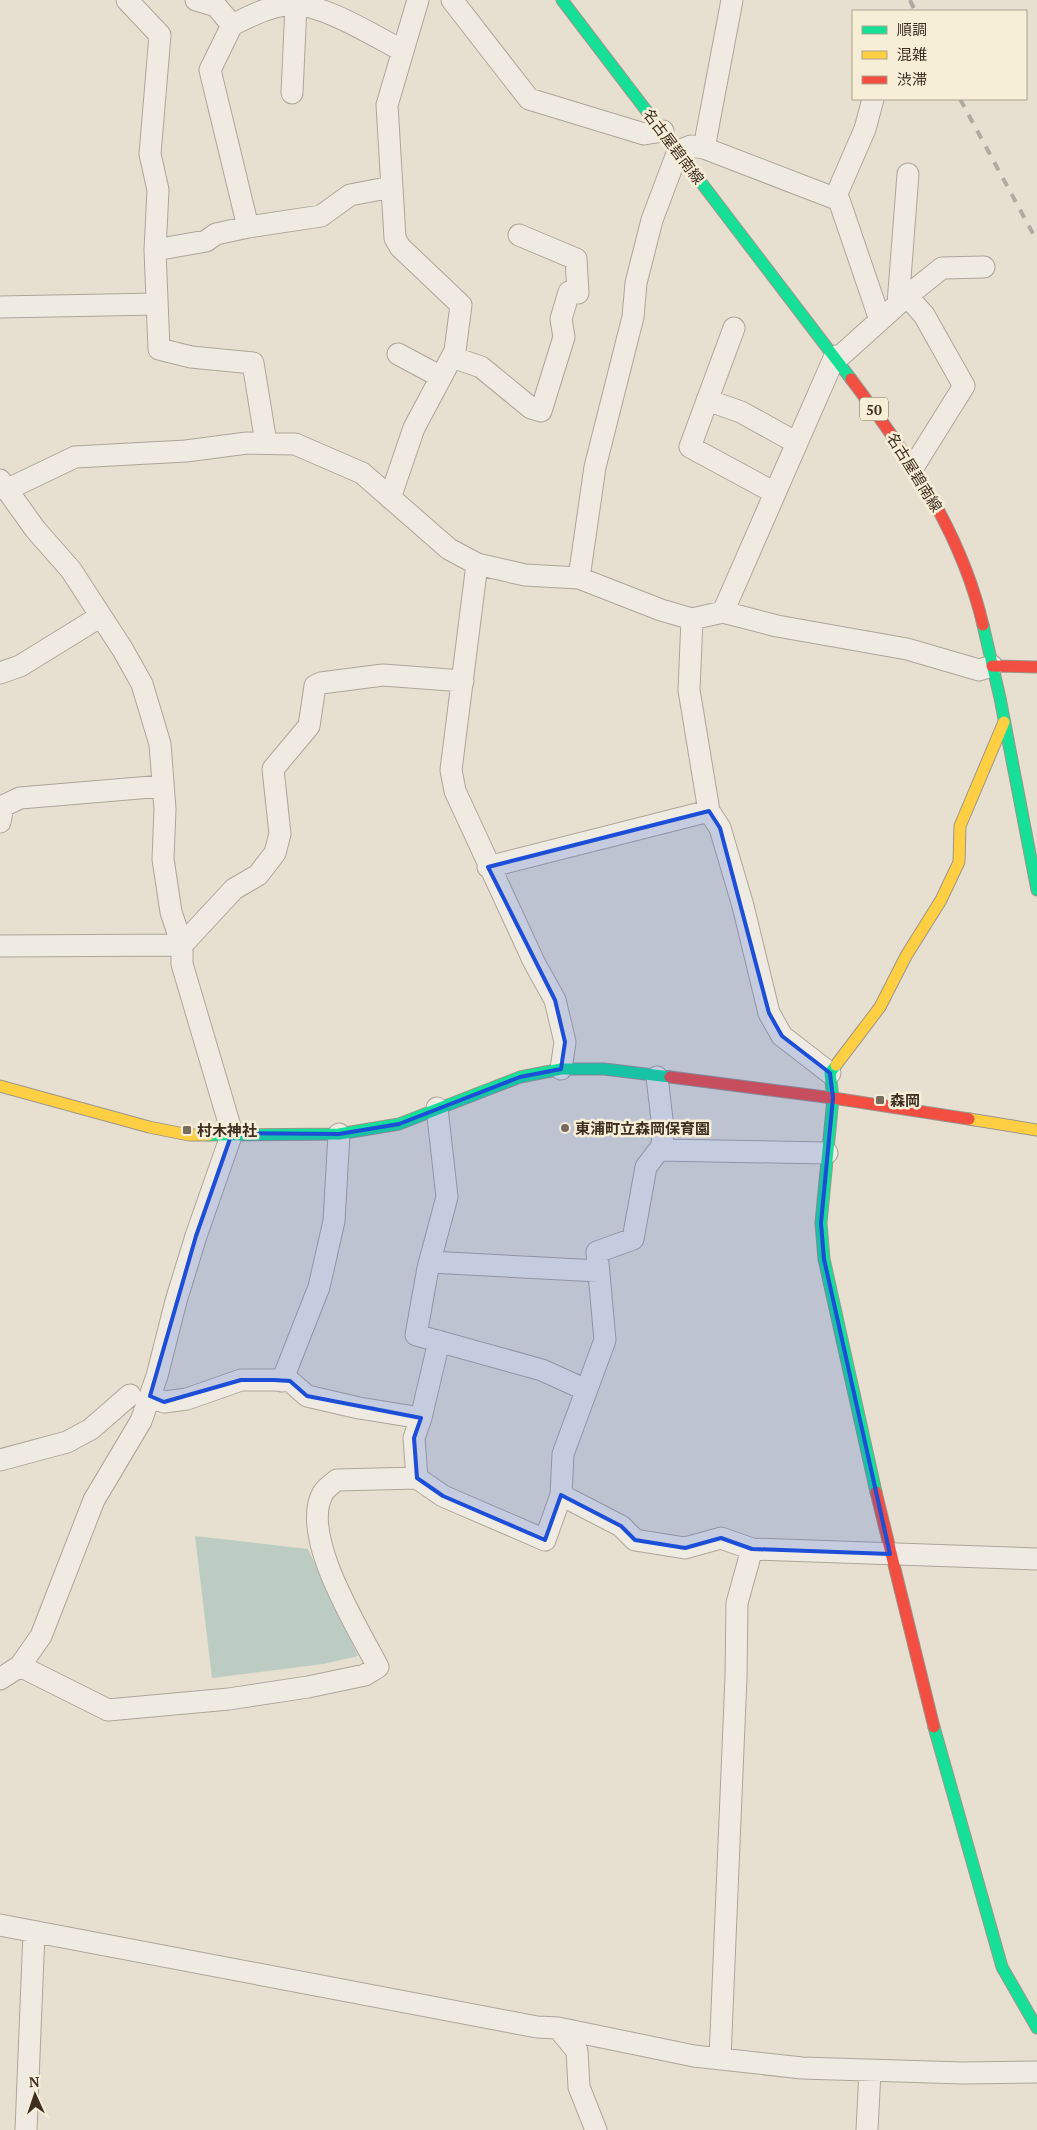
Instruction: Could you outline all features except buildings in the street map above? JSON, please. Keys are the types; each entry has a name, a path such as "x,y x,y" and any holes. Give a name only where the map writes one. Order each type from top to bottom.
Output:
{"street":[{"path":"127,0 160,35 150,154 158,190 155,250 159,349 191,357 253,363 266,443"},
{"path":"196,0 216,6 232,24"},
{"path":"390,498 414,428 452,357 461,305 400,247 395,238 387,105 418,0"},
{"path":"452,0 529,99 644,134 663,131"},
{"name":"名古屋碧南線","path":"562,0 836,358 901,446 934,499 959,552 982,620 1037,890"},
{"path":"704,148 732,0"},
{"path":"248,227 210,70 232,24 266,10 287,4 311,6 403,51"},
{"path":"292,93 296,5"},
{"path":"835,198 865,129 873,100"},
{"path":"579,578 595,467 633,317 636,283 652,220 678,151 691,146 704,148 839,200 880,320"},
{"path":"902,300 908,174"},
{"path":"155,250 206,241 216,234 248,227 321,216 350,195 392,187"},
{"path":"452,357 481,368 531,408 541,411 564,337 561,319 569,292 578,293 576,259 519,235"},
{"path":"723,612 774,493 836,358 942,268 984,267"},
{"path":"902,300 924,315 964,386 914,466"},
{"path":"0,307 157,304"},
{"path":"734,328 690,448 774,493"},
{"path":"398,354 441,377"},
{"path":"707,400 741,412 797,443"},
{"path":"0,1460 67,1442 91,1429 140,1396 157,1376 176,1301 196,1236 232,1133 182,964 182,945 171,912 163,859 165,809 160,744 142,684 123,650 71,570 35,529 3,485 75,457 186,451 247,443 295,444 362,473 449,549 477,564 525,575 579,578 662,610 692,619 723,612 777,626 907,649 979,670 992,666 1037,667"},
{"path":"477,564 451,770 455,791 488,867 534,962 555,1000 565,1042 561,1070"},
{"path":"0,673 20,666 101,616"},
{"path":"692,619 688,690 709,811 720,828 743,906 769,1013 782,1036 830,1073"},
{"path":"0,946 182,945 234,889 258,875 275,852 280,834 273,769 309,726 315,686 321,683 383,675 463,681"},
{"path":"1004,722 960,826 959,862 941,900 906,956 880,1007 830,1073 832,1098 821,1223 824,1259 890,1554 939,1746 1002,1967 1037,2028"},
{"path":"0,822 3,806 20,798 163,786"},
{"path":"488,867 709,811"},
{"path":"0,1086 149,1128 189,1135 232,1133 339,1134 399,1124 520,1077 561,1070 604,1069 832,1098 1037,1130"},
{"path":"20,1666 108,1710 229,1698 308,1687 365,1675 378,1667 333,1580 319,1542 318,1512 323,1492 337,1480 417,1478 443,1496 545,1540 561,1495 563,1454 605,1340 597,1252 633,1239 646,1167 662,1146 663,1128 657,1077"},
{"path":"437,1108 448,1197 430,1262 416,1335 542,1370 586,1390"},
{"path":"282,1381 319,1287 334,1221 339,1134"},
{"path":"659,1150 827,1153"},
{"path":"430,1262 598,1271"},
{"path":"417,1478 414,1438 421,1418 439,1341"},
{"path":"140,1396 164,1402 187,1399 241,1380 290,1381 307,1396 359,1408 421,1418"},
{"path":"0,1680 20,1666 41,1636 94,1500 141,1421 140,1396"},
{"path":"561,1495 621,1526 635,1540 685,1548 721,1538 752,1549 1037,1559"},
{"path":"720,2058 736,1677 737,1603 752,1549"},
{"path":"0,1924 537,2027 558,2028 694,2056 802,2068 870,2071 1037,2072"},
{"path":"26,2130 34,1932"},
{"path":"558,2028 577,2051 579,2088 596,2130"},
{"path":"867,2130 870,2071"}],"highlighted area":[{"path":"709,811 720,828 769,1013 782,1036 830,1073 833,1098 821,1223 824,1259 890,1554 752,1549 721,1538 685,1548 635,1540 621,1526 561,1495 545,1540 443,1496 417,1478 414,1438 421,1418 307,1396 290,1381 241,1380 164,1402 150,1396 196,1236 232,1133 339,1134 399,1124 520,1077 561,1069 565,1042 555,1000 488,867"}],"shaded area":[{"path":"195,1536 308,1549 358,1656 323,1664 212,1678"}],"railway":[{"path":"910,0 915,10"},
{"path":"961,100 1037,241"}],"traffic: fast":[{"path":"562,0 851,379"},
{"path":"983,625 1000,698 1037,890"},
{"path":"836,1065 830,1073 833,1098 821,1223 824,1259 876,1492"},
{"path":"208,1135 339,1134 399,1124 520,1077 561,1069 604,1069 670,1077"},
{"path":"934,1727 1002,1967 1037,2028"}],"traffic: slow":[{"path":"836,1065 880,1007 906,956 941,900 959,862 960,826 1004,722"},
{"path":"0,1086 149,1127 189,1135 208,1135"},
{"path":"969,1119 1037,1130"}],"traffic: jam":[{"path":"851,379 912,465 947,526 961,558 983,625"},
{"path":"992,666 1037,667"},
{"path":"670,1077 833,1098 969,1119"},
{"path":"876,1492 934,1727"}],"place":[{"name":"森岡","path":"880,1100"},
{"name":"東浦町立森岡保育園","path":"565,1128"},
{"name":"村木神社","path":"187,1130"}]}
